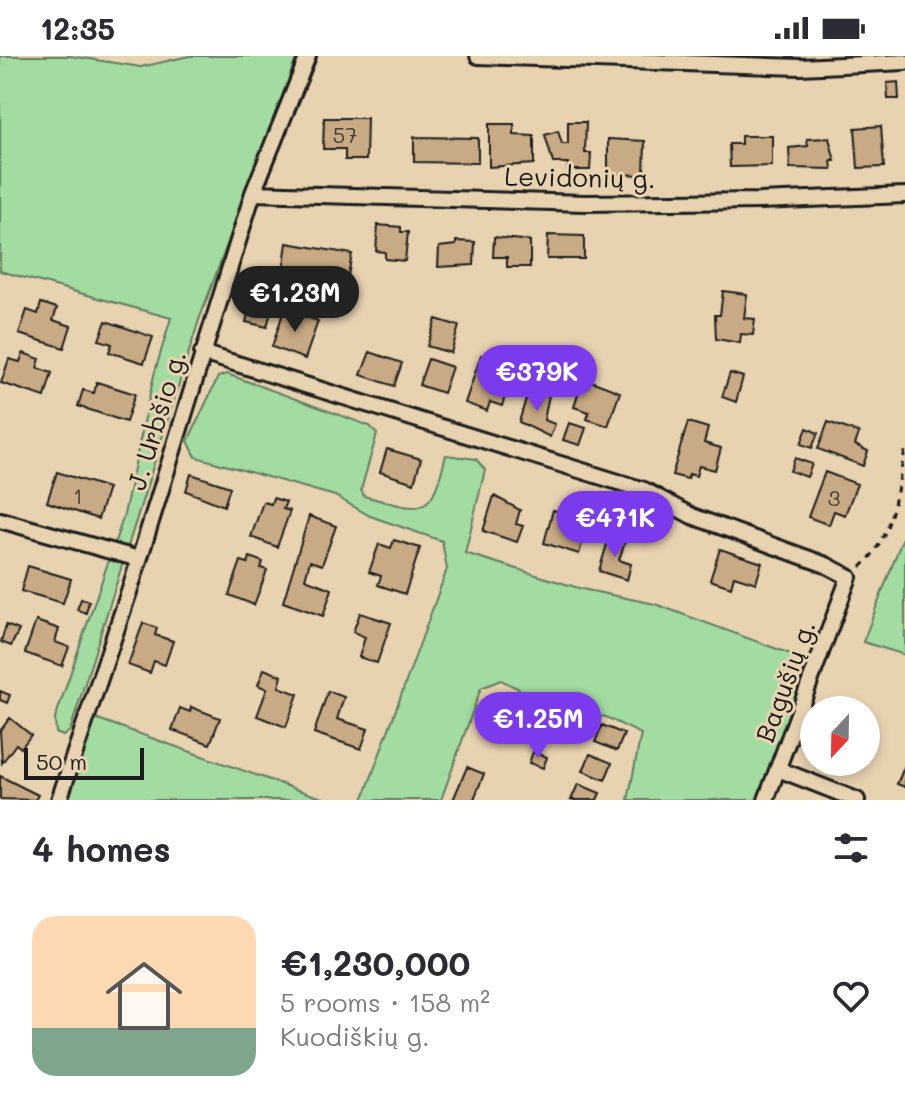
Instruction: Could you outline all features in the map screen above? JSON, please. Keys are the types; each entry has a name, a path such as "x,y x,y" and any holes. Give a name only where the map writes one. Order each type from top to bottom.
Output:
{"street":[{"name":"J. Urbšio g.","path":"59,800 139,559 253,193 308,56"},
{"path":"478,56 905,62"},
{"name":"Levidonių g.","path":"253,193 585,203 905,195"},
{"path":"202,353 644,490 692,516 826,565 849,577"},
{"path":"0,520 139,559"},
{"name":"Bagušių g.","path":"766,800 849,577"},
{"path":"778,769 857,800"}],"path":[{"path":"849,577 875,554 896,500 905,451"}],"green space":[{"path":"0,56 70,56 141,67 189,56 297,56 199,320 70,731 63,736 56,733 55,719 124,515 154,375 171,318 0,271"},
{"path":"227,374 370,426 377,434 361,490 364,496 400,505 422,506 435,491 446,455 476,459 485,470 465,553 582,589 655,604 807,660 810,669 757,800 628,800 641,734 604,716 585,722 501,680 481,688 441,800 363,800 447,569 442,541 370,516 335,496 196,457 188,441 218,377"},
{"path":"905,532 905,655 863,642"},
{"path":"95,718 304,792 329,800 67,800"}],"building":[{"path":"898,82 899,99 888,99 887,83"},
{"path":"324,118 367,118 366,160 345,160 345,149 323,149"},
{"path":"568,122 586,122 585,153 591,153 590,170 567,170 568,163 553,163 545,135 558,131 562,144 568,144"},
{"path":"489,124 514,124 514,135 534,136 534,164 489,167"},
{"path":"881,126 884,167 858,168 855,128"},
{"path":"741,136 772,136 772,166 730,167 729,144 741,144"},
{"path":"414,137 478,138 478,163 414,162"},
{"path":"829,138 835,161 831,161 832,169 790,168 789,148 808,146 807,139"},
{"path":"608,139 645,141 644,175 608,174"},
{"path":"378,225 401,227 401,232 408,232 405,261 385,259 385,252 376,251"},
{"path":"548,235 584,236 584,259 547,259"},
{"path":"494,237 530,241 530,267 507,267 507,257 493,257"},
{"path":"456,241 475,242 474,265 438,267 439,247 456,245"},
{"path":"287,243 352,254 347,281 283,271"},
{"path":"723,291 747,294 744,318 755,319 753,335 741,334 740,343 716,339 715,315 720,315"},
{"path":"253,295 274,300 267,327 246,322"},
{"path":"41,303 57,308 53,320 71,326 64,348 19,334 27,310 38,314"},
{"path":"284,310 318,321 305,359 272,347"},
{"path":"436,319 459,326 451,353 427,346"},
{"path":"106,321 153,337 144,363 109,352 112,344 99,340"},
{"path":"370,352 402,363 394,386 361,375"},
{"path":"23,353 40,359 37,368 52,373 45,397 1,383 9,359 20,362"},
{"path":"481,355 502,362 496,383 508,387 502,406 490,402 487,411 465,403"},
{"path":"428,359 452,367 443,393 419,385"},
{"path":"730,373 743,377 736,402 722,397"},
{"path":"583,378 620,392 608,426 587,419 589,412 574,407"},
{"path":"97,382 135,394 126,422 78,406 83,390 94,393"},
{"path":"529,389 549,395 544,420 555,424 550,437 519,422"},
{"path":"688,422 708,428 704,443 721,448 715,470 699,466 696,476 689,474 688,479 672,475"},
{"path":"828,422 859,433 855,445 868,451 863,466 818,449"},
{"path":"569,423 586,428 580,445 563,440"},
{"path":"807,428 818,433 812,448 801,444"},
{"path":"387,449 421,459 414,483 380,472"},
{"path":"795,458 812,464 807,477 790,471"},
{"path":"57,472 108,488 98,519 47,502"},
{"path":"825,472 857,484 845,515 834,511 829,525 808,517"},
{"path":"191,474 230,487 224,506 186,491"},
{"path":"494,496 520,510 516,524 523,526 517,542 483,531"},
{"path":"273,498 286,502 283,509 290,511 277,547 251,537 263,502 271,504"},
{"path":"553,510 589,521 579,554 544,543"},
{"path":"309,516 336,526 322,565 310,561 305,579 332,589 323,616 283,602"},
{"path":"610,534 626,539 619,560 631,564 627,580 599,571"},
{"path":"394,540 420,548 405,594 378,585 381,576 369,572 379,544 391,548"},
{"path":"720,549 762,563 756,583 734,576 731,587 710,580"},
{"path":"250,557 263,562 261,568 267,570 254,605 229,595 241,561 248,563"},
{"path":"28,566 71,579 63,603 21,591"},
{"path":"81,599 89,601 86,613 77,610"},
{"path":"360,613 391,623 377,663 359,657 365,637 353,632"},
{"path":"36,621 59,629 55,642 69,647 62,666 25,653"},
{"path":"143,623 157,628 155,635 173,641 165,665 154,661 150,673 128,665"},
{"path":"6,625 19,630 11,646 1,642"},
{"path":"264,669 282,676 279,687 298,694 286,727 257,716 267,689 258,685"},
{"path":"0,691 10,695 7,703 0,700"},
{"path":"328,691 344,697 337,719 368,729 361,749 314,733"},
{"path":"191,707 220,718 210,744 172,730 180,708 190,712"},
{"path":"10,718 31,735 21,748 16,744 2,763 0,731"},
{"path":"602,725 624,734 617,751 595,742"},
{"path":"533,752 547,757 543,768 529,763"},
{"path":"590,754 612,763 605,780 583,771"},
{"path":"905,765 905,787 897,784"},
{"path":"467,767 484,774 476,800 453,800"},
{"path":"0,776 38,795 35,800 0,799"},
{"path":"578,784 600,793 597,800 571,800"}]}
